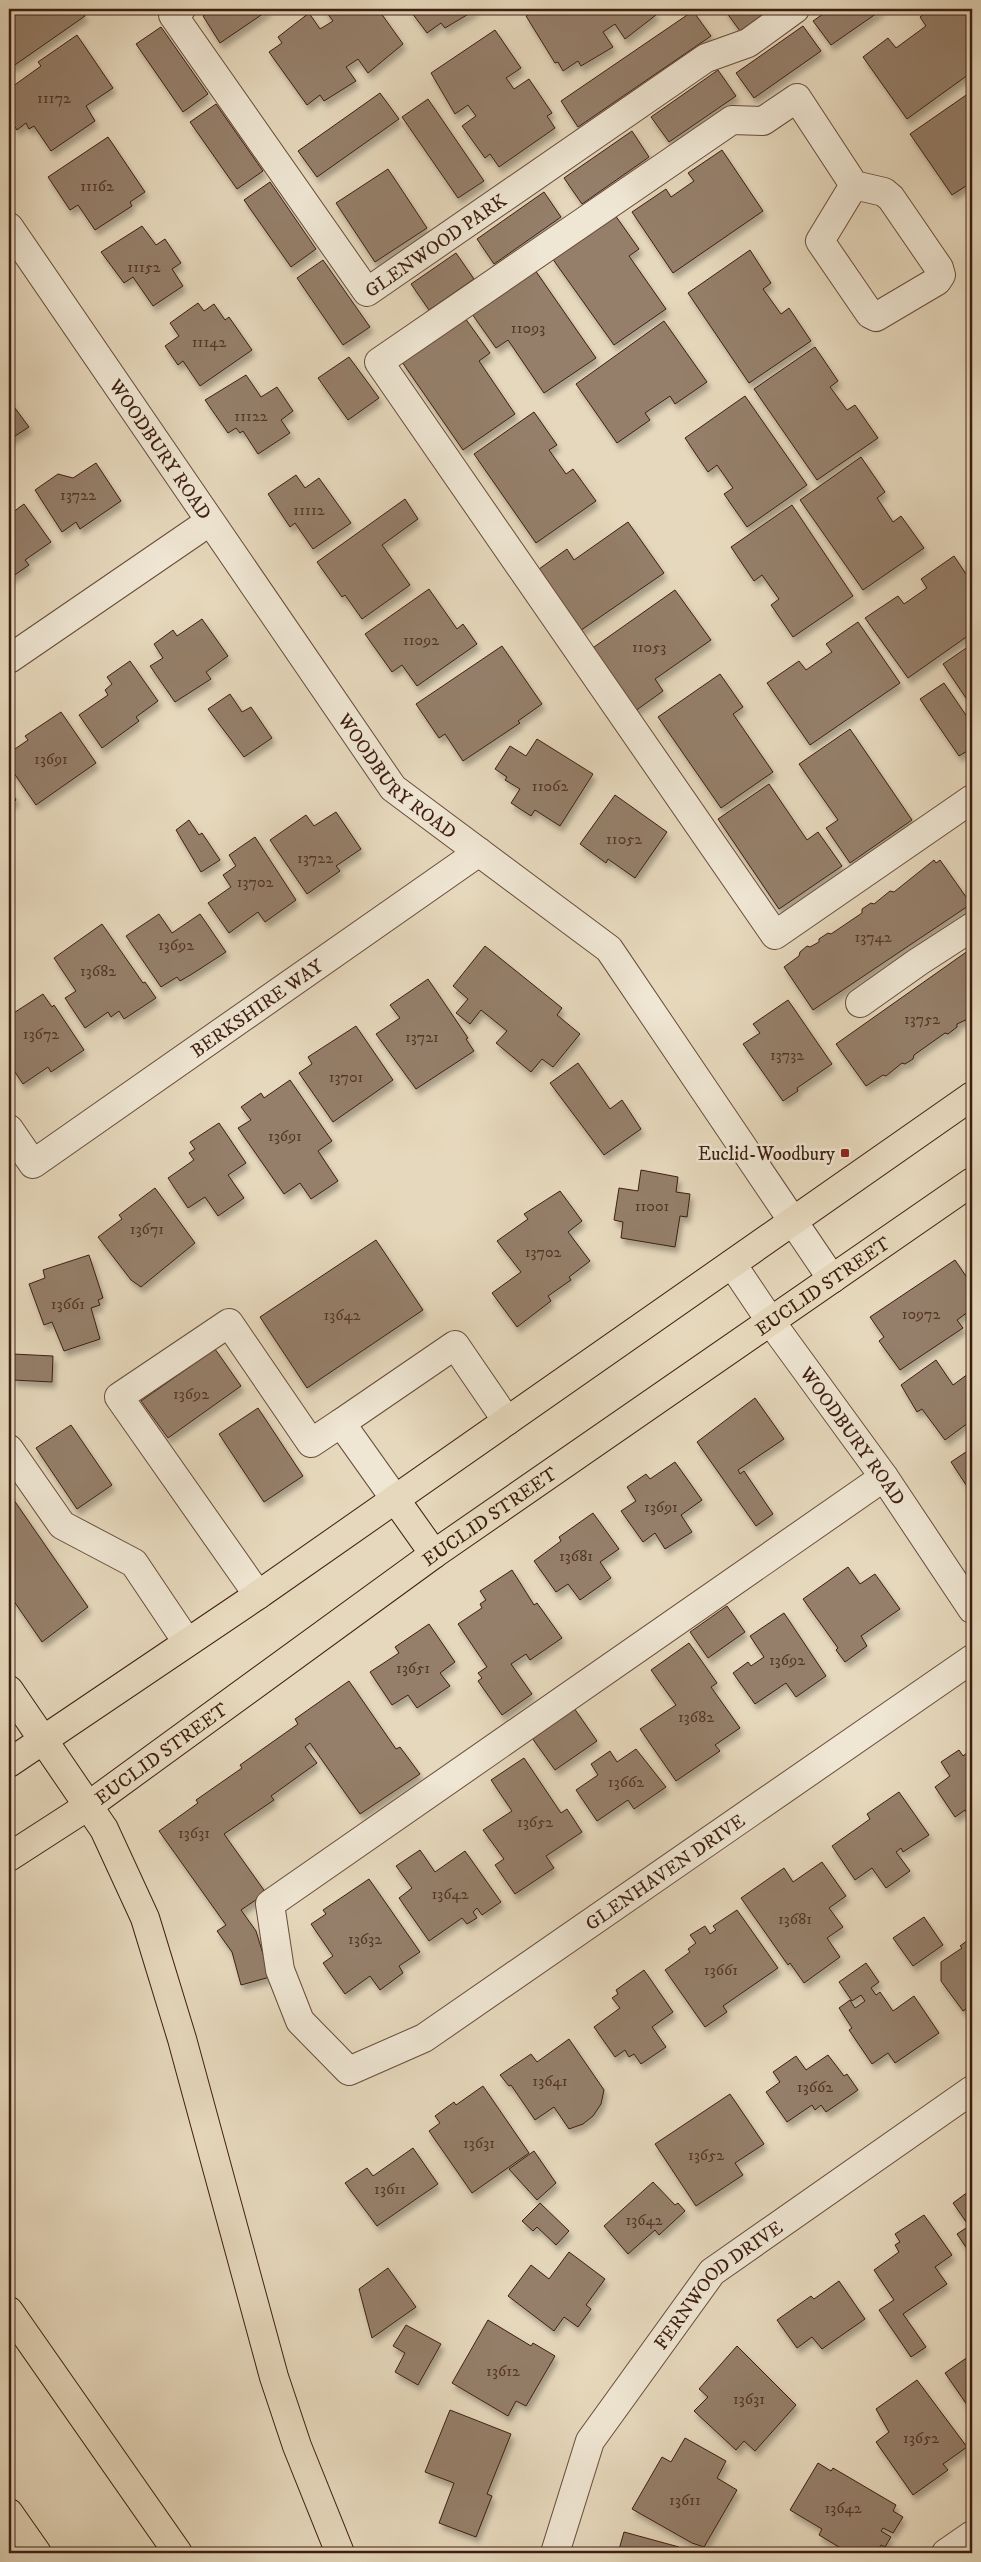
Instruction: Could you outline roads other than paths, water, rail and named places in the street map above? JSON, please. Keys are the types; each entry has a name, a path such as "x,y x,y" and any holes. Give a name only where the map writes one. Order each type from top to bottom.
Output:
{"main road":[{"path":"9,1763 258,1595 972,1096"},
{"name":"EUCLID STREET","path":"9,1857 88,1806 434,1554 972,1182"},
{"path":"395,1499 434,1554"},
{"path":"9,1690 110,1840 126,1872 156,1950 274,2377 300,2455 340,2553"},
{"path":"9,2311 178,2553"},
{"path":"9,2513 37,2553"}],"street":[{"name":"GLENWOOD PARK","path":"181,9 173,15 367,292 706,58 748,44 795,9"},
{"path":"854,185 820,241 870,314 876,317 937,281 941,275 939,268 892,198 884,192 854,185 797,98 763,121 732,120 380,362 775,935 972,798"},
{"name":"WOODBURY ROAD","path":"9,227 209,522 393,788 609,949 832,1279"},
{"path":"9,659 209,522"},
{"name":"BERKSHIRE WAY","path":"9,1129 33,1164 479,852"},
{"path":"860,1003 972,927"},
{"name":"WOODBURY ROAD","path":"732,1264 770,1322 884,1477 972,1610"},
{"path":"258,1595 119,1397 229,1323 311,1443 455,1345 507,1421"},
{"path":"341,1423 395,1499"},
{"path":"9,1449 62,1525 134,1563 187,1642"},
{"name":"GLENHAVEN DRIVE","path":"884,1477 270,1904 280,1970 300,2021 349,2071 424,2038 972,1659"},
{"name":"FERNWOOD DRIVE","path":"555,2553 590,2440 712,2272 972,2090"},
{"path":"946,2553 972,2535"}],"place":[{"name":"Euclid-Woodbury","path":"845,1153"}]}
